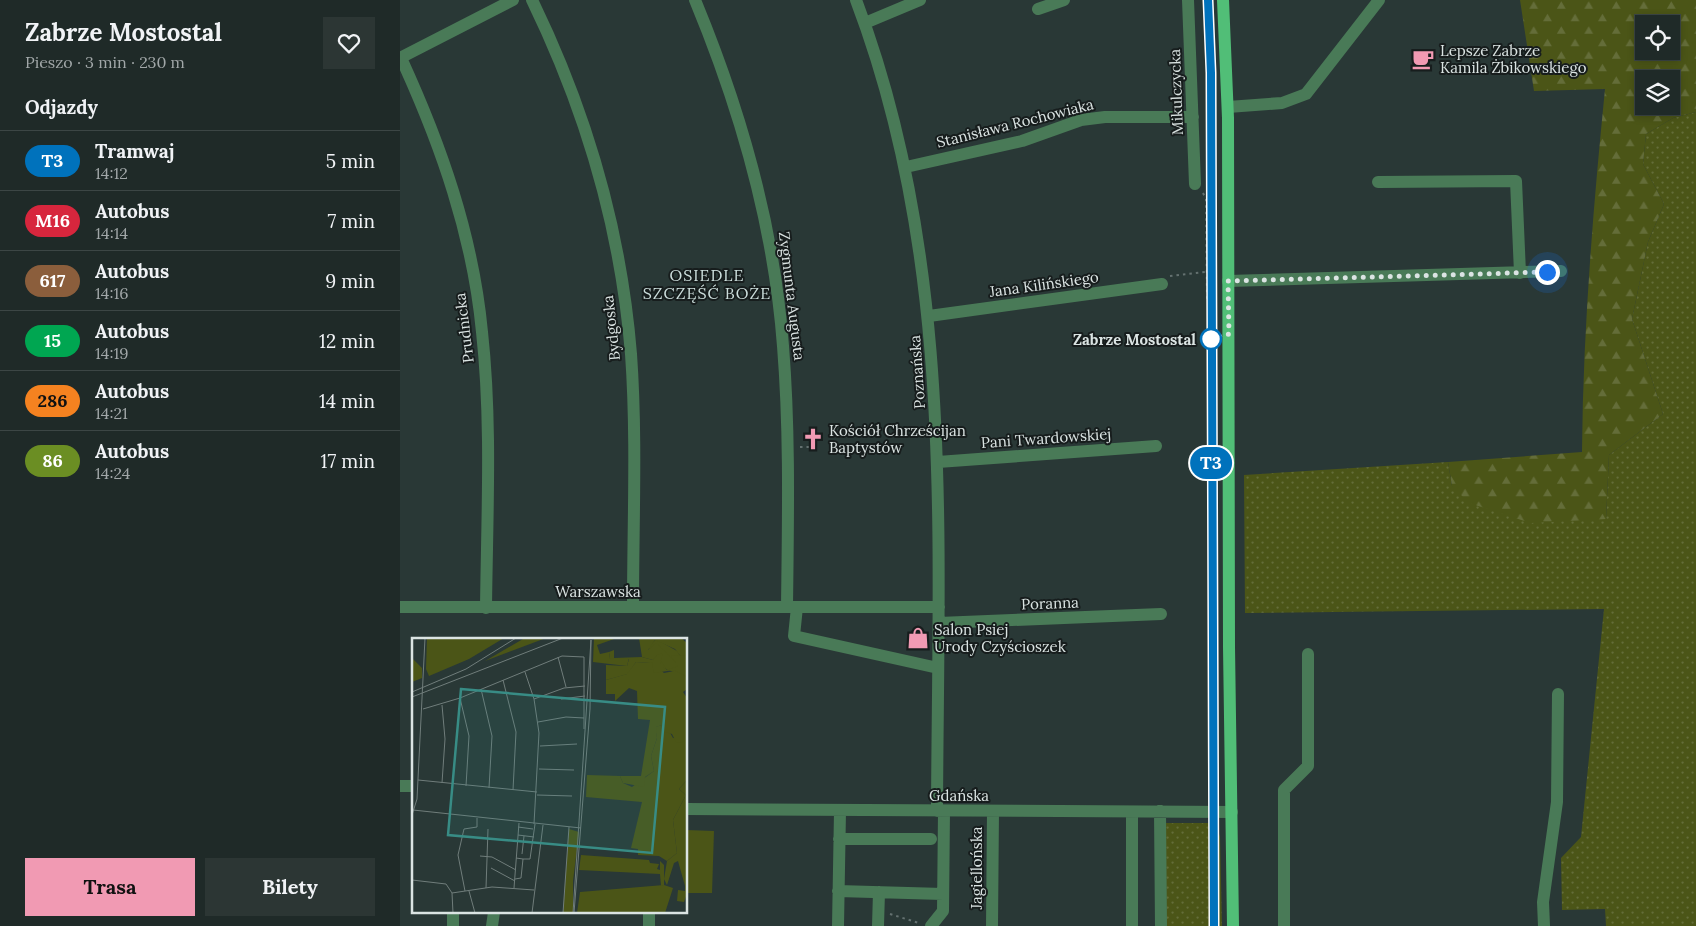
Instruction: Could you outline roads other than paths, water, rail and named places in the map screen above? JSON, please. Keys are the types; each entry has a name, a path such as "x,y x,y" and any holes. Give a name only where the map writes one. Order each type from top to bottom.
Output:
{"main road":[{"path":"1223,0 1228,107 1229,647 1233,926"}],"street":[{"path":"400,58 513,0"},
{"name":"Bydgoska","path":"532,0 560,60 584,125 604,192 622,283 632,383 633,607"},
{"name":"Zygmunta Augusta","path":"695,0 724,72 755,173 775,278 783,345 788,442 792,607"},
{"name":"Poznańska","path":"856,0 865,23 906,167 929,316 938,462 940,607 938,668 943,894 942,911 927,925"},
{"path":"865,23 920,0"},
{"path":"1038,9 1064,0"},
{"name":"Mikulczycka","path":"1188,0 1194,184"},
{"path":"1228,107 1282,103 1306,94 1379,0"},
{"name":"Prudnicka","path":"400,58 430,125 454,191 477,294 482,330 486,399 486,608"},
{"name":"Stanisława Rochowiaka","path":"906,167 1022,141 1068,123 1088,119 1193,117"},
{"path":"1378,182 1516,181 1520,273"},
{"path":"1228,281 1561,271"},
{"name":"Jana Kilińskiego","path":"929,316 1162,284"},
{"name":"Pani Twardowskiej","path":"938,462 1156,446"},
{"name":"Warszawska","path":"400,607 940,607"},
{"path":"792,607 794,636 938,668"},
{"name":"Poranna","path":"939,623 1161,614"},
{"path":"1284,926 1284,790 1308,766 1308,654"},
{"path":"1544,926 1543,902 1557,802 1558,694"},
{"name":"Gdańska","path":"688,809 1232,812"},
{"path":"838,926 840,811"},
{"name":"Jagiellońska","path":"992,926 993,811"},
{"path":"1132,812 1132,926"},
{"path":"1160,812 1161,926"},
{"path":"839,839 931,839"},
{"path":"838,891 943,894"},
{"path":"878,926 879,892"}],"tram line":[{"path":"1208,0 1211,73 1214,926"},
{"name":"T3","path":"1208,0 1211,73 1212,825 1214,926"}],"place":[{"name":"Lepsze Zabrze Kamila Żbikowskiego","path":"1423,59"},
{"name":"Zabrze Mostostal","path":"1211,339"},
{"name":"Kościół Chrześcijan Baptystów","path":"813,439"},
{"name":"Salon Psiej Urody Czyścioszek","path":"918,638"}],"district":[{"name":"OSIEDLE SZCZĘŚĆ BOŻE","path":"707,284"}]}
